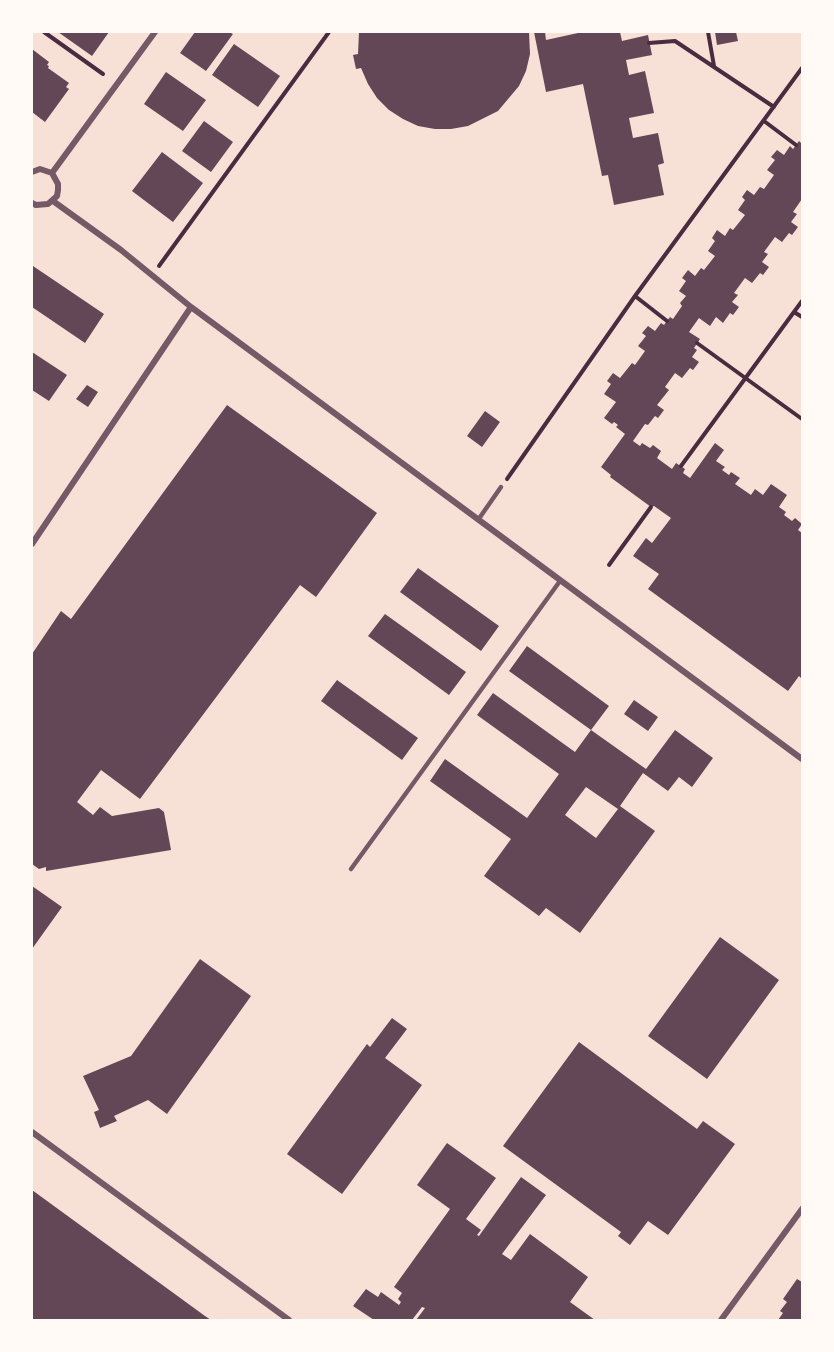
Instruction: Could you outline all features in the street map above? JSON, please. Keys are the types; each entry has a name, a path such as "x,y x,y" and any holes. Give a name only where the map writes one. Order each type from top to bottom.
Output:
{"street":[{"path":"52,173 155,32"},
{"path":"32,172 40,169 52,173 58,184 57,196 52,201 42,205 32,203"},
{"path":"52,201 152,274 191,307 802,759"},
{"path":"32,544 191,307"},
{"path":"32,1132 289,1320"},
{"path":"722,1320 802,1209"}],"lane":[{"path":"478,520 501,486"},
{"path":"351,869 560,581"}],"path":[{"path":"44,32 103,74"},
{"path":"152,274 329,32"},
{"path":"708,32 714,67"},
{"path":"649,43 675,41 774,107"},
{"path":"501,486 635,296 802,68"},
{"path":"764,121 796,145"},
{"path":"635,296 667,321"},
{"path":"681,466 802,301"},
{"path":"795,312 802,317"},
{"path":"697,343 802,419"},
{"path":"609,566 651,507"}],"building":[{"path":"58,32 109,32 92,56"},
{"path":"195,32 233,34 206,71 180,53"},
{"path":"359,32 529,32 530,54 519,86 498,111 468,126 435,129 418,126 403,119 377,98 361,68 356,69 353,55 358,54"},
{"path":"534,32 545,32 546,40 578,32 620,32 622,41 648,35 652,55 626,60 629,75 645,71 654,113 629,118 633,138 658,133 664,163 658,165 664,195 614,205 608,175 602,176 583,84 546,92"},
{"path":"715,32 736,32 738,41 717,45"},
{"path":"234,44 280,76 258,107 212,75"},
{"path":"32,49 49,62 48,68 69,83 66,87 69,89 45,122 32,112"},
{"path":"166,72 206,100 183,131 144,104"},
{"path":"204,121 233,142 211,172 182,151"},
{"path":"799,141 801,143 802,141 802,199 793,212 797,214 791,222 798,227 782,242 775,237 764,252 768,254 762,262 769,267 752,283 745,278 734,293 738,295 732,302 739,307 733,315 730,313 723,323 716,317 710,326 699,318 689,332 700,339 694,348 697,350 692,357 699,362 682,378 675,373 665,387 669,390 657,405 664,410 658,418 655,416 648,425 645,424 633,441 640,446 642,443 650,448 653,445 661,451 657,458 672,469 676,463 685,469 683,473 690,478 715,443 724,450 716,461 725,467 722,470 729,475 731,472 740,478 735,484 751,495 755,489 763,495 771,484 787,495 779,507 792,521 795,518 802,524 798,530 802,533 802,679 799,676 788,691 648,589 659,574 633,556 646,538 652,543 671,518 654,506 651,507 610,477 611,475 601,467 625,434 616,427 618,425 604,418 616,402 604,394 611,384 607,381 613,373 620,378 632,363 635,365 645,351 638,346 646,336 642,333 648,326 655,331 670,317 673,319 686,296 679,291 686,281 682,278 688,270 695,276 701,268 704,270 715,256 708,251 715,241 712,238 717,230 725,236 730,228 733,230 745,215 738,210 745,200 742,197 747,190 754,195 760,187 764,189 774,175 767,170 775,160 771,157 777,150 784,155 790,146 793,149"},
{"path":"162,152 203,183 173,222 132,191"},
{"path":"33,266 104,314 85,343 32,307"},
{"path":"32,352 67,375 49,401 32,390"},
{"path":"87,385 98,392 88,407 76,399"},
{"path":"227,405 377,513 316,597 300,585 140,799 101,770 77,802 93,815 100,807 112,816 159,808 164,812 171,850 46,871 46,867 39,869 32,864 32,654 61,611 71,619"},
{"path":"485,411 500,422 482,447 467,436"},
{"path":"418,568 499,626 481,651 400,592"},
{"path":"385,614 466,672 449,695 368,636"},
{"path":"527,646 609,706 591,730 509,671"},
{"path":"337,680 418,738 402,760 321,701"},
{"path":"493,693 575,752 591,730 646,769 675,730 713,758 692,787 679,777 668,791 643,773 620,806 655,831 580,933 546,908 539,916 484,876 511,839 430,781 445,759 527,818 559,774 477,715","holes":["586,787 618,809 596,838 565,815"]},
{"path":"634,700 658,717 648,731 624,714"},
{"path":"32,886 62,907 32,949"},
{"path":"720,937 779,980 707,1079 648,1036"},
{"path":"200,959 251,996 167,1114 148,1100 114,1116 117,1121 100,1128 94,1112 99,1110 83,1076 131,1056"},
{"path":"392,1018 407,1029 385,1058 422,1085 342,1194 287,1154 367,1044 370,1047"},
{"path":"579,1042 697,1129 703,1121 735,1144 668,1235 648,1221 630,1245 618,1236 621,1232 503,1146"},
{"path":"447,1143 496,1178 466,1219 481,1230 477,1235 479,1236 521,1177 546,1195 502,1254 511,1260 530,1234 588,1277 570,1302 595,1320 416,1320 425,1308 422,1307 412,1320 374,1320 353,1306 366,1289 378,1297 381,1292 399,1305 401,1302 398,1299 402,1293 394,1287 450,1209 417,1185"},
{"path":"32,1190 205,1316 211,1320 32,1320"},
{"path":"797,1279 802,1282 802,1320 778,1320 783,1313 780,1311 787,1302 783,1299"}]}
